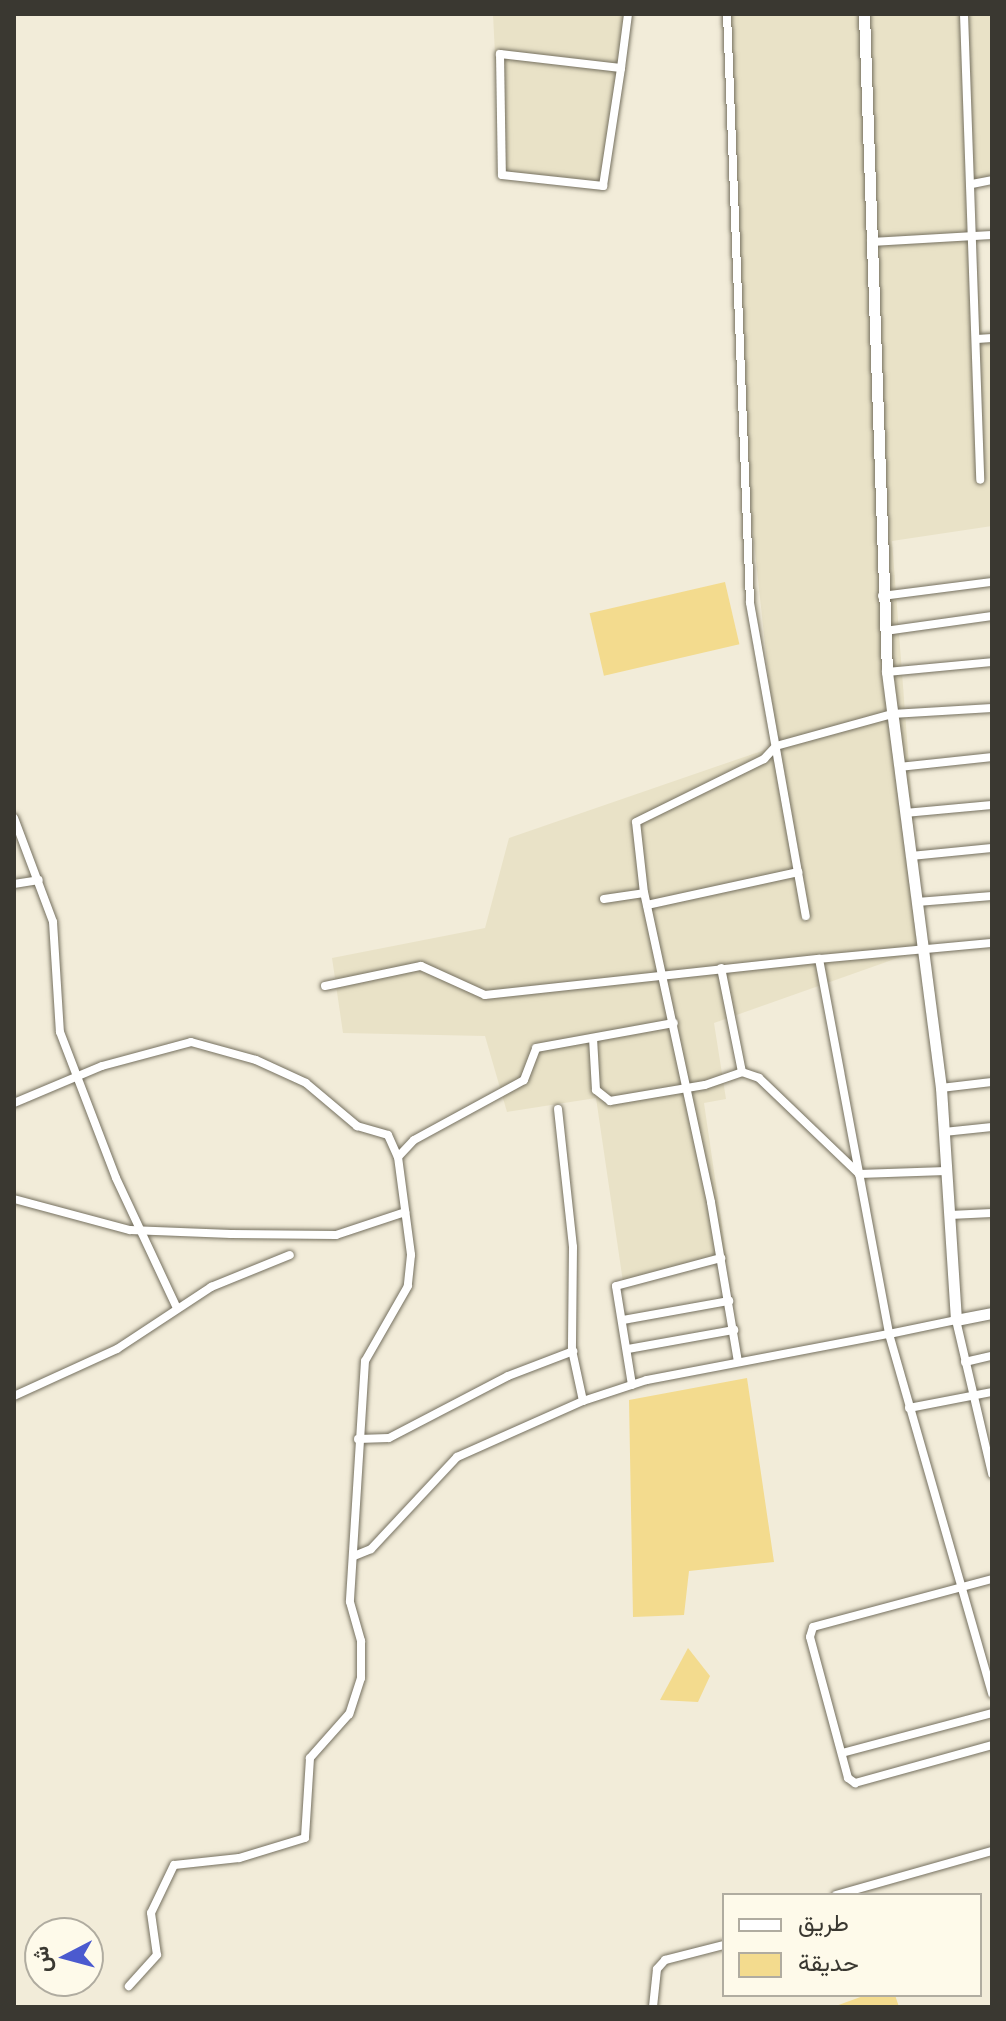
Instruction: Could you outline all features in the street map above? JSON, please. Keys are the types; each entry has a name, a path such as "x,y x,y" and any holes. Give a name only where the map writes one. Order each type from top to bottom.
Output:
{"street":[{"path":"621,68 500,54 502,175 603,186 621,68 628,14"},
{"path":"727,14 740,241 745,548 754,638 806,916"},
{"path":"864,14 887,672 941,1088 956,1320 979,1431 992,1474"},
{"path":"964,14 974,235 980,480"},
{"path":"972,184 992,180"},
{"path":"871,242 992,235"},
{"path":"977,339 992,338"},
{"path":"979,406 992,406"},
{"path":"882,596 992,582"},
{"path":"885,631 992,616"},
{"path":"887,672 992,662"},
{"path":"738,1362 721,1258 684,1088 674,1023 644,893 636,822 764,759 776,746 892,714 992,708"},
{"path":"899,767 992,757"},
{"path":"905,813 992,805"},
{"path":"14,818 53,922 60,1032 140,1231 177,1308"},
{"path":"911,856 992,848"},
{"path":"647,905 798,872"},
{"path":"14,884 39,880"},
{"path":"604,899 644,893"},
{"path":"917,902 992,896"},
{"path":"325,986 421,966 485,995 661,974 992,943"},
{"path":"819,959 889,1334 991,1688"},
{"path":"721,968 742,1072"},
{"path":"398,1157 414,1140 524,1080 536,1048 674,1023"},
{"path":"593,1038 596,1090 603,1099 684,1088 742,1072 759,1078 859,1174 946,1171"},
{"path":"14,1103 78,1080 102,1066 207,1043 306,1083 339,1105 357,1126 388,1135 398,1157 405,1212 408,1286 365,1361 358,1439 350,1602 361,1641 361,1678 349,1714 310,1758 305,1838 254,1854 174,1865 151,1913 157,1955 129,1986"},
{"path":"941,1088 992,1082"},
{"path":"558,1109 573,1247 573,1351 583,1401"},
{"path":"944,1132 992,1127"},
{"path":"14,1199 140,1231 336,1235 405,1212"},
{"path":"950,1215 992,1213"},
{"path":"14,1396 92,1362 177,1308 290,1255"},
{"path":"632,1385 616,1286 721,1258"},
{"path":"623,1320 729,1301"},
{"path":"354,1556 371,1549 457,1457 583,1401 632,1385 738,1362 992,1313"},
{"path":"628,1349 734,1330"},
{"path":"358,1439 389,1438 508,1376 573,1351"},
{"path":"965,1362 992,1356"},
{"path":"909,1408 992,1392"},
{"path":"979,1431 992,1428"},
{"path":"992,1579 813,1627 811,1653 842,1753 855,1783 992,1745"},
{"path":"842,1753 992,1713"},
{"path":"843,1893 992,1851"},
{"path":"653,2007 657,1969 665,1960 722,1946"}],"shaded area":[{"path":"493,14 627,14 603,186 501,176"},
{"path":"727,14 992,14 992,180 972,184 982,333 992,333 992,526 892,541 923,949 714,1023 726,1099 704,1103 727,1260 623,1282 596,1098 507,1112 485,1036 343,1033 332,958 485,928 509,838 776,746 752,524"}],"green space":[{"path":"725,582 739,644 604,676 590,613"},
{"path":"747,1378 774,1562 689,1571 684,1615 633,1617 629,1400"},
{"path":"688,1648 710,1676 698,1702 660,1700"},
{"path":"860,1997 896,1997 899,2007 833,2007"}]}
